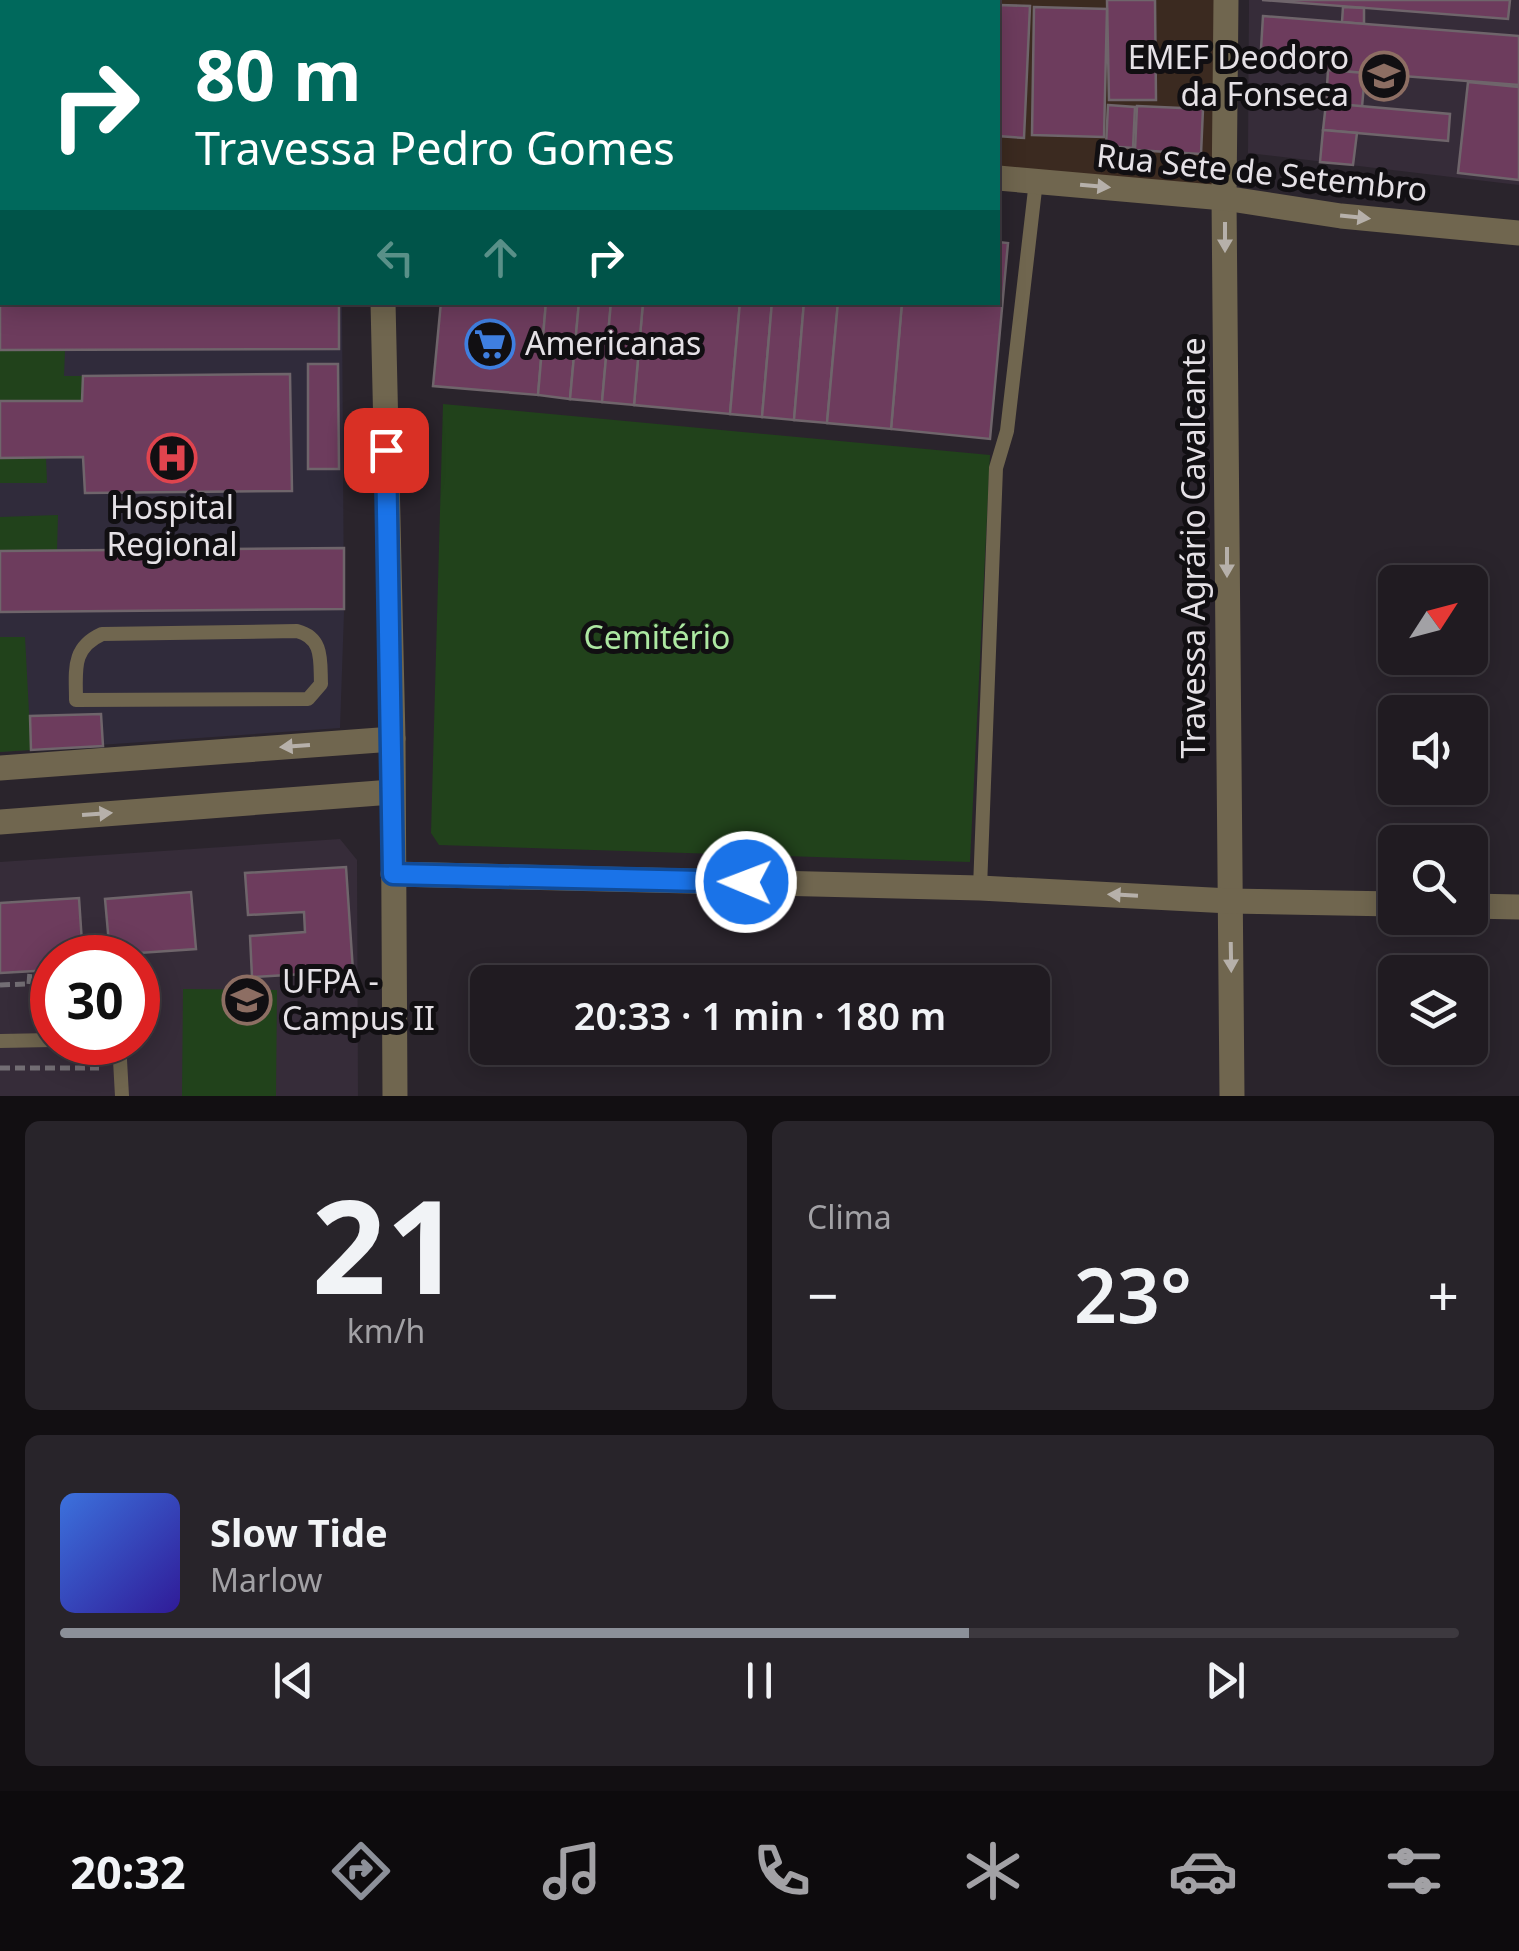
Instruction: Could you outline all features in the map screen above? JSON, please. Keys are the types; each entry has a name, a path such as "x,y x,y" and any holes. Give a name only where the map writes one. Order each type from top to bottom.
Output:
{"street":[{"name":"Travessa Agrário Cavalcante","path":"1226,0 1224,198 1232,1096"},
{"name":"Rua Sete de Setembro","path":"1000,178 1224,198 1342,216 1519,233"},
{"path":"384,305 395,1096"},
{"path":"0,768 79,755 392,739"},
{"path":"0,822 392,792"},
{"path":"393,874 980,888 1230,901 1378,904"},
{"path":"1488,906 1519,907"}],"lane":[{"path":"980,888 996,468 1006,431 1036,182"},
{"path":"297,632 308,634 320,648 321,684 308,699 77,708 76,658 82,647 102,634 297,632"},
{"path":"0,1041 30,1040"},
{"path":"120,1065 122,1096"}],"path":[{"path":"0,985 29,984 30,971"},
{"path":"0,1068 102,1068"}],"shaded area":[{"path":"1000,0 1215,0 1215,189 1000,171"},
{"name":"EMEF Deodoro da Fonseca","path":"1249,0 1519,0 1519,185 1248,153"},
{"name":"Hospital Regional","path":"0,305 342,305 344,613 340,728 0,752"},
{"name":"UFPA - Campus II","path":"340,839 357,860 358,1096 0,1096 0,862"}],"green space":[{"path":"0,350 65,350 64,376 83,376 82,401 0,401"},
{"name":"Cemitério","path":"443,404 990,455 970,862 439,845 431,833"},
{"path":"0,458 46,458 47,483 0,483"},
{"path":"58,515 57,551 0,551 0,517"},
{"path":"0,637 25,637 31,750 0,752"},
{"path":"183,989 277,990 276,1096 182,1096"}],"building":[{"path":"1107,0 1155,0 1156,100 1109,100"},
{"path":"1262,0 1510,0 1508,19"},
{"path":"1000,5 1030,6 1024,138 1000,136"},
{"path":"1034,7 1107,9 1104,137 1032,135"},
{"path":"1343,7 1364,8 1364,24 1342,22"},
{"path":"1263,16 1519,36 1519,85 1260,65"},
{"path":"1328,70 1365,73 1362,107 1326,103"},
{"path":"1468,82 1519,87 1519,180 1458,173"},
{"path":"1326,103 1450,114 1448,141 1323,130"},
{"path":"1108,105 1135,107 1133,148 1106,146"},
{"path":"1137,106 1203,109 1201,154 1135,150"},
{"path":"1323,130 1357,133 1353,165 1320,162"},
{"path":"1000,242 1008,243 990,439 891,429 902,305 1000,305"},
{"path":"0,305 339,305 339,349 0,350"},
{"name":"Americanas","path":"441,305 546,305 538,395 433,386"},
{"path":"546,305 579,305 570,399 538,395"},
{"path":"579,305 611,305 602,402 570,399"},
{"path":"611,305 643,305 634,405 602,402"},
{"path":"643,305 740,305 730,414 634,405"},
{"path":"740,305 772,305 762,417 730,414"},
{"path":"772,305 804,305 794,420 762,417"},
{"path":"804,305 838,305 827,423 794,420"},
{"path":"838,305 902,305 891,429 827,423"},
{"path":"308,364 338,364 339,469 308,469"},
{"path":"290,374 292,491 85,493 83,457 0,458 0,401 82,401 83,376"},
{"path":"344,548 344,609 0,612 0,551"},
{"path":"101,714 103,746 31,750 30,716"},
{"path":"346,867 353,971 252,977 250,936 305,932 304,912 248,915 245,873"},
{"path":"191,892 196,949 160,952 160,935 108,935 105,899"},
{"path":"79,898 81,935 30,935 30,971 0,973 0,903"}],"place":[{"name":"EMEF Deodoro da Fonseca","path":"1384,76"},
{"name":"Americanas","path":"490,344"},
{"name":"Hospital Regional","path":"172,458"},
{"name":"UFPA - Campus II","path":"247,1000"}],"route":[{"path":"386,450 393,874 746,882"}]}
